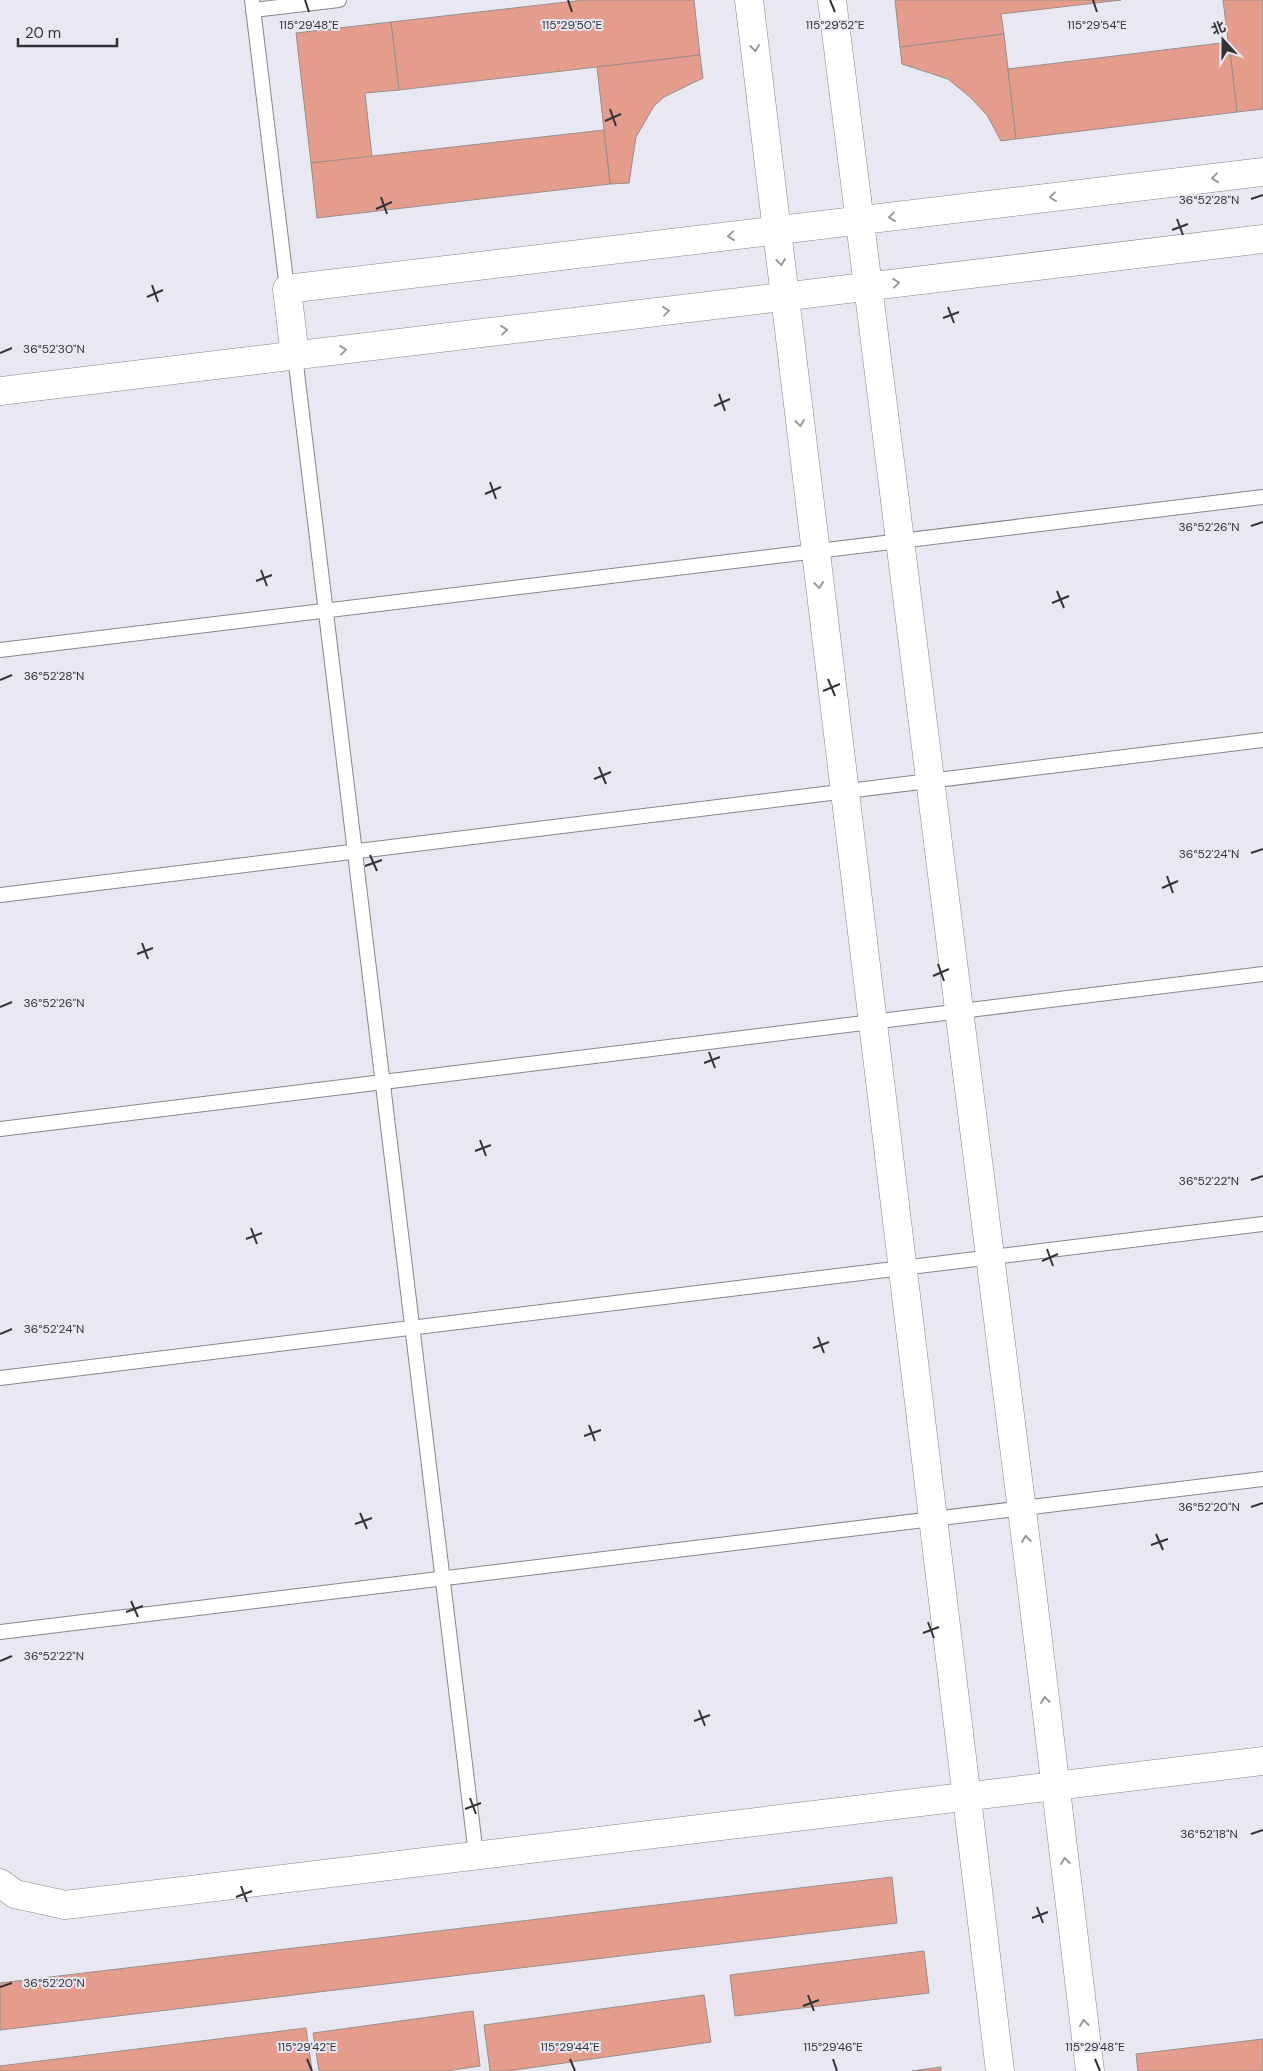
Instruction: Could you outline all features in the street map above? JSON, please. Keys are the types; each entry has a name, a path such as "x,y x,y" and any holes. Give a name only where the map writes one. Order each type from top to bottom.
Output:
{"street":[{"path":"749,0 1000,2071"},
{"path":"832,0 991,1258 1090,2071"},
{"path":"294,356 287,289 1263,172"},
{"path":"0,391 1263,239"},
{"path":"0,1883 15,1894 65,1905 1263,1761"}],"lane":[{"path":"287,289 253,5 339,0"},
{"path":"294,356 476,1856"},
{"path":"0,650 1263,497"},
{"path":"0,894 1263,740"},
{"path":"0,1129 1263,974"},
{"path":"0,1378 1263,1224"},
{"path":"0,1632 1263,1479"}],"building":[{"path":"584,0 694,0 700,55 399,90 391,22"},
{"path":"895,0 1121,0 1001,14 1004,34 900,47"},
{"path":"1223,0 1263,0 1263,109 1237,112"},
{"path":"391,22 399,90 365,93 372,157 311,163 296,33"},
{"path":"1004,34 1016,139 1001,141 987,115 970,97 948,79 902,64 900,47"},
{"path":"1229,42 1237,112 1016,139 1008,69"},
{"path":"700,55 703,78 664,97 654,106 636,137 629,183 610,184 597,67"},
{"path":"604,130 610,184 317,218 311,163"},
{"path":"892,1877 897,1923 0,2030 0,1983"},
{"path":"924,1951 929,1993 735,2016 730,1975"},
{"path":"704,1995 711,2042 508,2071 490,2071 484,2025"},
{"path":"473,2011 480,2066 446,2071 319,2071 313,2033"},
{"path":"306,2028 312,2071 0,2071 0,2066"},
{"path":"1263,2039 1263,2071 1138,2071 1136,2054"},
{"path":"941,2067 941,2071 912,2071"}]}
